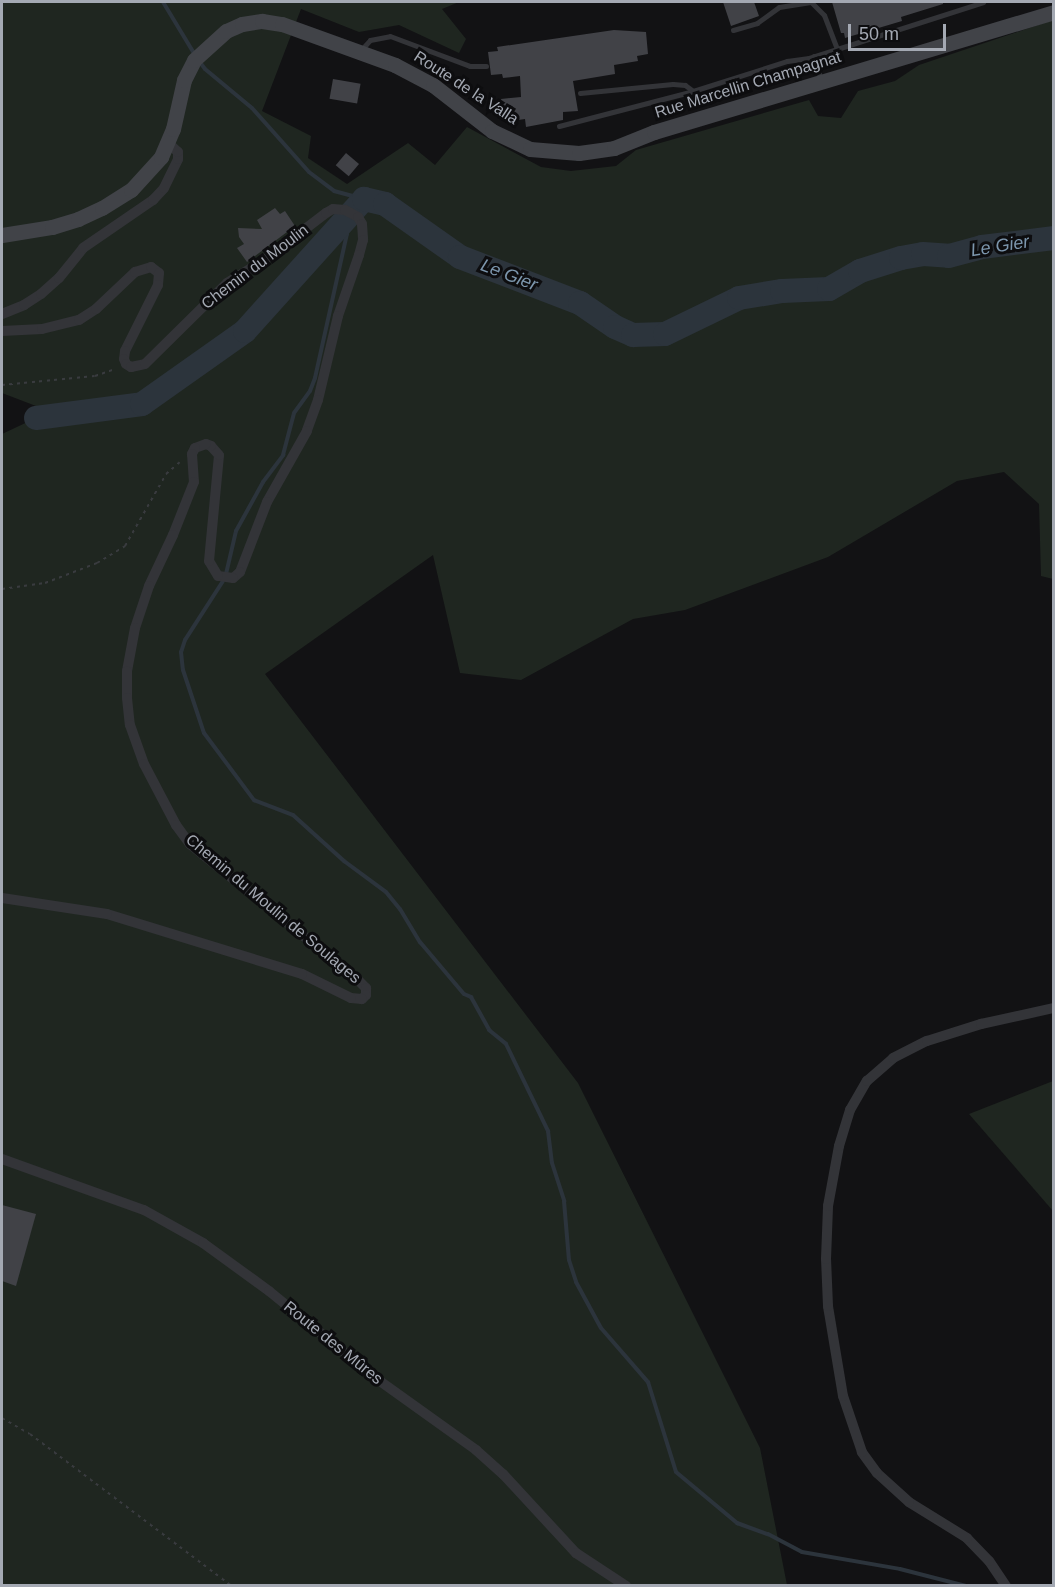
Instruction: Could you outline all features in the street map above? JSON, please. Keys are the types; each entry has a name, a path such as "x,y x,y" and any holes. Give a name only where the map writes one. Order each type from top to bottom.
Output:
{"main road":[{"name":"Rue Marcellin Champagnat","path":"626,144 654,132 1053,12"},
{"name":"Route de la Valla","path":"2,235 52,226 102,208 131,190 151,171 168,143 184,80 194,60 208,44 226,31 242,24 262,21 300,29 415,74 433,85 492,131 530,149 579,153 626,144"}],"street":[{"path":"2,314 24,305 41,294 59,279 83,248 159,194 178,159 178,152 168,143"},
{"name":"Chemin du Moulin","path":"126,364 136,367 145,364 194,312 227,283 266,259 326,213 333,209 345,210 358,217 362,224 363,240 338,316 318,400 302,441 267,502 240,572 233,578 218,576 209,561 219,455 211,446 200,445 192,454 192,462"},
{"path":"2,331 42,329 79,320 96,309 135,272 144,268 156,268 159,278 158,285 124,351 126,364"},
{"name":"Chemin du Moulin de Soulages","path":"2,898 107,914 302,974 351,998 363,999 366,995 366,988 357,979 190,844 159,796 130,725 127,671 135,628 149,586 194,482 192,462"},
{"path":"1006,1586 989,1561 966,1538 909,1502 877,1473 862,1452 843,1396 828,1306 826,1259 828,1206 839,1146 850,1110 867,1082 893,1058 927,1041 981,1024 1053,1008"},
{"name":"Route des Mûres","path":"2,1159 144,1210 203,1243 269,1291 377,1379 476,1450 503,1474 576,1553 626,1586"}],"lane":[{"path":"733,30 757,23 779,7 804,2 815,3 828,24 836,47"},
{"path":"559,126 693,91 780,63 814,56 836,47 983,2"},
{"path":"361,52 370,40 390,36 470,66 486,66"},
{"path":"814,56 822,82"},
{"path":"580,93 673,84 685,85 693,91"}],"path":[{"path":"2,385 94,376 126,364"},
{"path":"2,589 45,583 97,563 125,546 166,474 180,462 192,462"},
{"path":"2,1418 30,1434 232,1586"}],"shaded area":[{"path":"2,2 459,2 442,9 466,39 459,53 399,25 359,32 301,9 262,111 311,136 308,158 347,184 408,143 435,165 467,127 541,167 571,171 616,166 636,150 809,100 818,116 841,118 858,91 895,81 919,65 1053,20 1053,579 1041,576 1039,504 1004,472 957,481 828,557 685,610 633,619 521,680 460,673 433,555 265,674 578,1083 760,1448 787,1585 2,1585 2,434 36,418 36,406 2,393"},
{"path":"1053,1081 1053,1211 969,1114"}],"building":[{"path":"723,2 754,2 759,16 731,26"},
{"path":"832,2 943,2 943,4 901,17 902,21 845,38 844,33 841,33"},
{"path":"614,30 646,32 648,54 637,56 638,61 614,65 615,74 573,81 578,111 563,112 563,120 526,127 525,119 504,122 501,99 521,97 520,76 503,78 502,74 491,75 488,52 498,51 497,47"},
{"path":"333,79 361,84 357,104 330,99"},
{"path":"346,153 359,164 349,176 336,165"},
{"path":"275,208 280,214 285,211 295,226 247,262 237,248 244,244 239,237 238,228 262,229 257,220"},
{"path":"2,1205 36,1214 16,1286 2,1281"}],"waterway":[{"path":"163,2 195,55"},
{"path":"199,61 205,69 252,108 309,172 334,191 364,199"},
{"name":"Le Gier","path":"36,418 142,404 245,331 364,199 385,204 460,257 580,303 615,327 633,335 665,334 739,298 782,291 829,289 860,271 901,258 923,254 949,256 982,247 1054,238"},
{"path":"226,574 236,531 263,482 283,455 294,413 310,391 315,378 347,234 347,217"},
{"path":"223,581 185,640 181,652 183,670 204,733 254,800 293,815 344,861 386,892 400,909 420,942 464,994 471,997 489,1030 506,1044 548,1131 552,1163 564,1201 569,1260 576,1282 601,1328 648,1382 676,1472 737,1523 768,1534 802,1552 900,1569 966,1586"}]}
